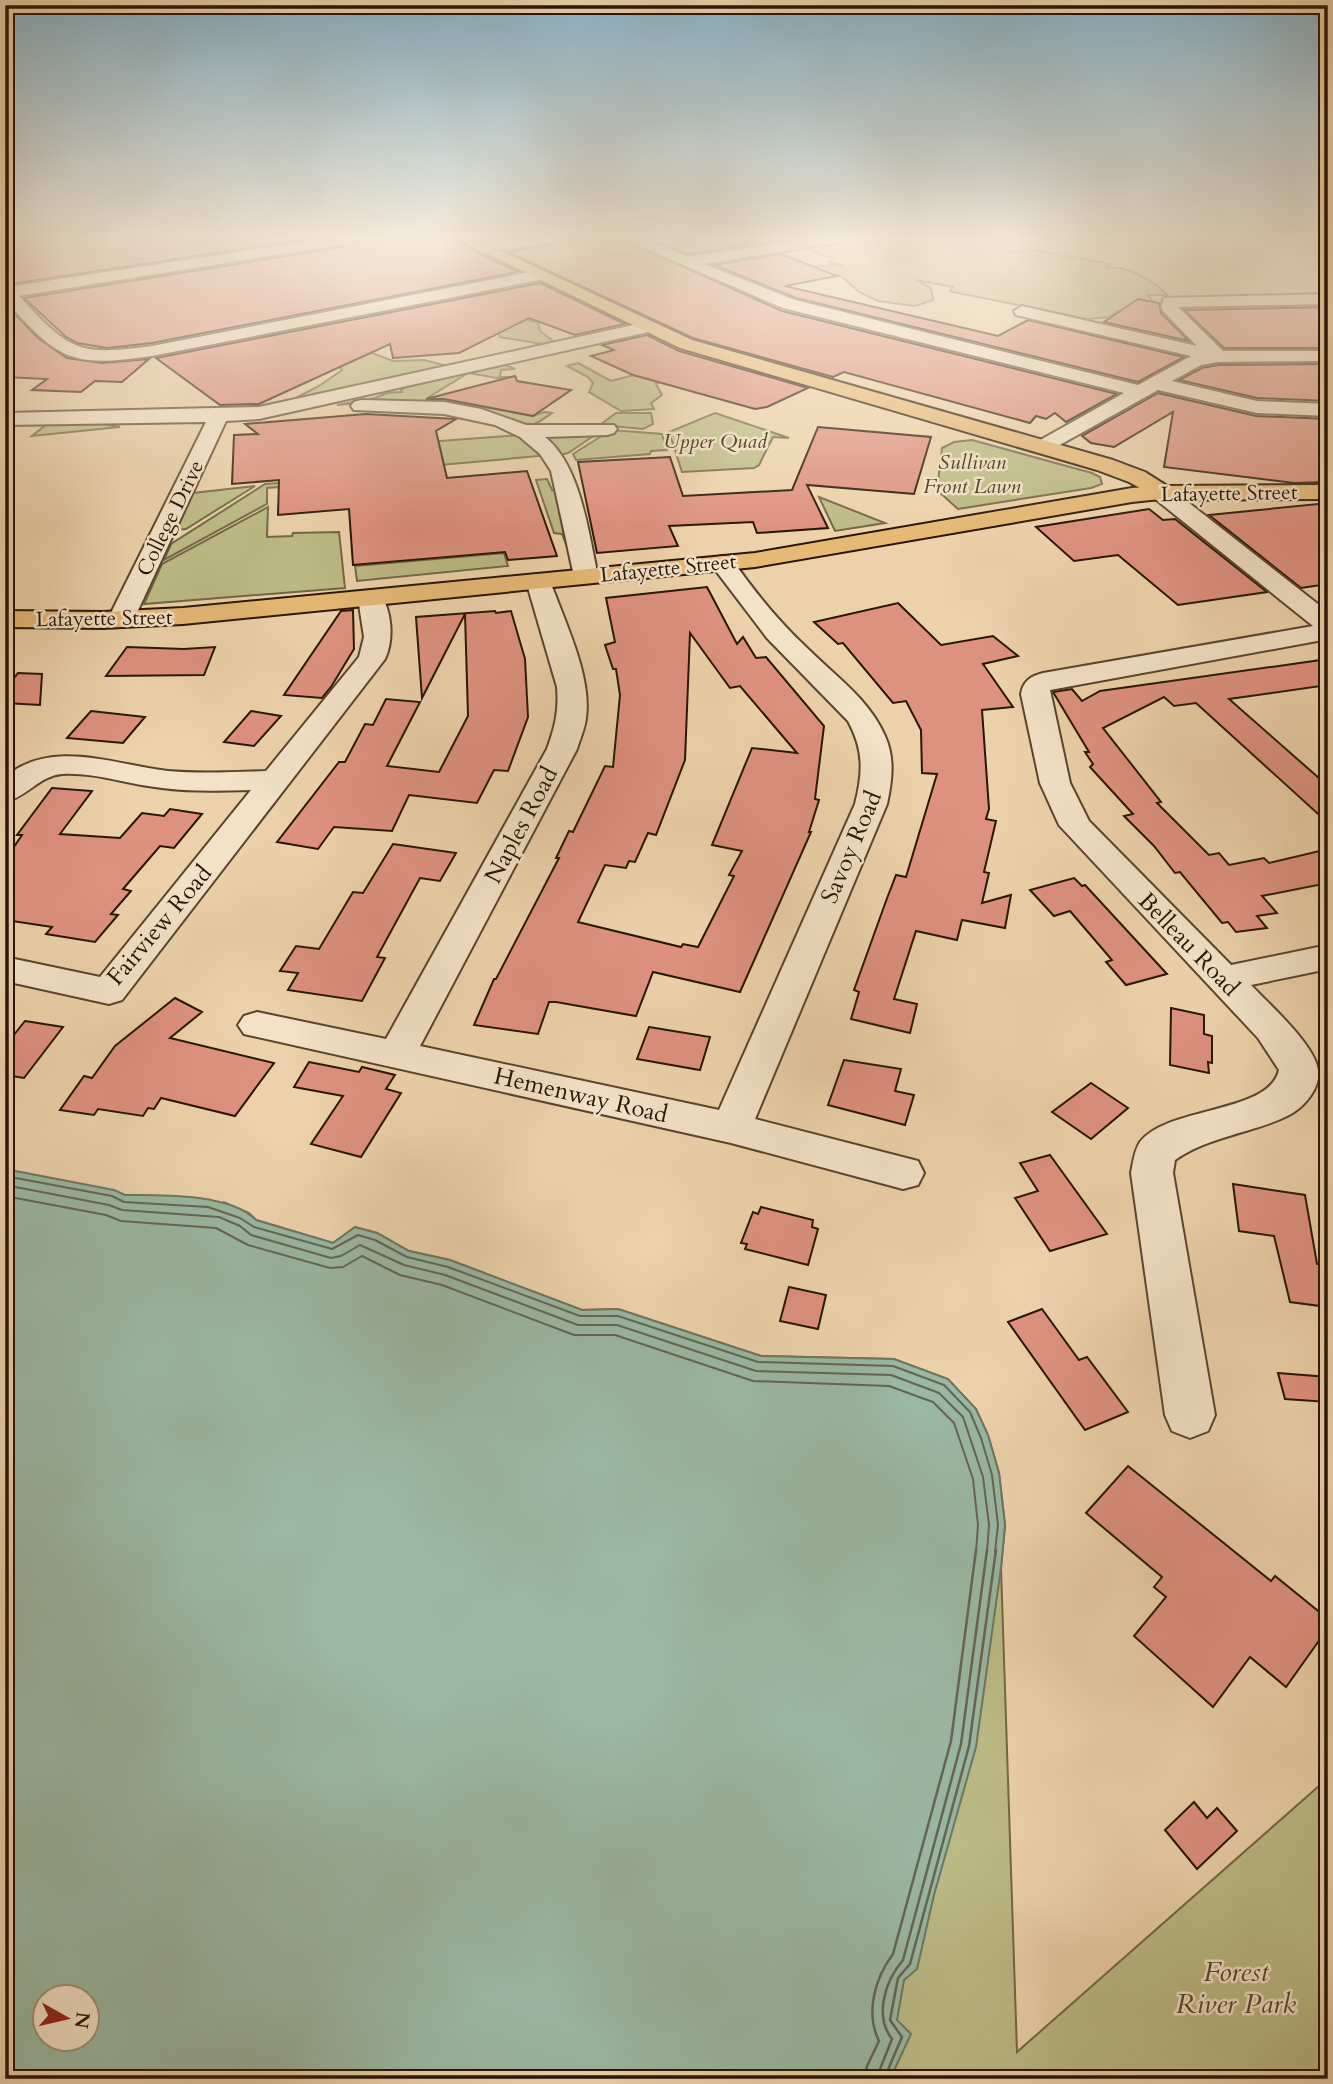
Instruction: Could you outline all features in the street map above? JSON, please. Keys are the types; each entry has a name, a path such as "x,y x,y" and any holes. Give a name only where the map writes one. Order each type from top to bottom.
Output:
{"main road":[{"path":"667,335 704,350 1137,477 1162,493"},
{"name":"Lafayette Street","path":"5,618 121,619 196,615 722,563 1132,495 1328,492"}],"street":[{"path":"49,335 58,344 78,352 112,355 152,351 232,335"},
{"path":"218,426 277,410 609,335"},
{"path":"923,335 1146,387 1256,407 1328,410"},
{"path":"1125,335 1218,357"},
{"path":"1197,335 1218,357"},
{"path":"1042,447 1196,360 1218,357 1328,356"},
{"path":"5,419 218,426 248,424 292,414 378,406 460,411 501,421 541,442 562,470 586,576"},
{"name":"College Drive","path":"121,619 218,426"},
{"path":"524,431 607,429"},
{"path":"1162,493 1328,625"},
{"name":"Savoy Road","path":"722,563 761,615 862,718 879,760 878,781 871,804 731,1128"},
{"name":"Naples Road","path":"397,1054 562,749 568,732 572,716 570,686 538,581"},
{"name":"Fairview Road","path":"5,969 109,991 378,648 379,637 372,598"},
{"name":"Belleau Road","path":"1190,1415 1152,1173 1156,1152 1176,1138 1278,1103 1295,1088 1299,1070 1291,1054 1271,1029 1075,825 1055,783 1036,703 1036,687 1043,681 1057,678 1328,631"},
{"path":"5,793 29,773 44,766 63,765 89,766 184,781 276,780"},
{"path":"1223,979 1328,957"},
{"name":"Hemenway Road","path":"257,1025 731,1128 903,1173"}],"green space":[{"path":"546,335 553,341 531,348 542,344 500,337"},
{"path":"372,353 393,361 424,360 451,367 284,404 319,386 342,370 337,363"},
{"path":"578,363 611,381 668,366 663,380 656,384 662,395 651,403 654,409 621,411 589,392 593,383 588,377 567,366"},
{"path":"505,365 515,369 501,370 500,377 514,377 509,380 468,373"},
{"path":"468,373 429,397 533,416 544,412 552,413 535,424 527,425 508,419 364,403 337,405 402,392 401,390 408,386"},
{"path":"616,413 651,413 653,424 643,429 600,425"},
{"name":"Upper Quad","path":"715,413 789,438 773,437 759,465 754,468 682,472 669,432"},
{"path":"97,423 120,427 32,436 47,424"},
{"path":"611,430 662,434 667,450 651,451 650,454 576,460 573,454"},
{"path":"539,433 595,435 561,455"},
{"path":"520,435 534,446 539,456 385,470 387,445"},
{"name":"Sullivan Front Lawn","path":"972,440 1092,473 1100,477 1102,484 958,509 937,490 942,448 954,442"},
{"path":"547,479 552,490 558,491 566,544 562,534 554,533 536,480"},
{"path":"279,483 279,487 267,488 267,504 164,560 171,544 265,484"},
{"path":"255,486 186,529 176,530 193,493"},
{"path":"819,497 885,523 835,531"},
{"path":"268,507 267,537 292,536 293,533 339,532 345,588 144,604 162,564"},
{"path":"504,553 508,566 357,581 355,566"},
{"name":"Forest River Park","path":"223,1202 249,1213 256,1220 333,1243 355,1227 377,1233 409,1251 450,1260 582,1310 618,1309 761,1356 894,1359 948,1379 976,1409 988,1435 999,1473 1005,1525 1001,1568 1017,2052 1328,1778 1328,2079 808,2079 510,1378"}],"water":[{"path":"5,1169 114,1190 125,1195 213,1200 244,1211 256,1220 333,1243 355,1227 377,1233 409,1251 450,1260 582,1310 618,1309 761,1356 894,1359 948,1379 976,1409 988,1435 999,1473 1005,1525 976,1747 934,1895 917,1969 904,1980 897,2020 911,2034 890,2079 5,2079"}],"building":[{"path":"5,335 35,335 67,358 102,363 149,359 122,382 95,381 81,392 32,390 47,379 5,377"},
{"path":"192,335 107,348 77,343 65,336"},
{"path":"272,335 494,335 459,353 393,358 390,344 259,404 220,405 156,358"},
{"path":"648,335 679,351 808,388 767,407 755,409 633,375 591,356 614,350 602,345"},
{"path":"687,335 880,335 1117,394 1066,422 1055,413 1046,419 1036,416 1030,423 844,372 833,377"},
{"path":"948,335 1092,335 1184,357 1138,382"},
{"path":"1163,335 1183,335 1189,341"},
{"path":"1211,335 1328,335 1328,348 1224,348"},
{"path":"1328,364 1328,401 1257,398 1179,380 1202,368 1218,365"},
{"path":"515,376 517,381 571,390 533,416 444,399 426,399"},
{"path":"1158,393 1256,416 1328,419 1328,482 1294,483 1164,467 1173,412 1114,447 1091,443 1082,436"},
{"path":"366,414 456,419 436,431 447,478 527,471 557,556 508,560 505,552 353,565 349,509 278,515 279,480 232,484 234,435 258,434 245,424"},
{"path":"818,427 931,437 914,494 807,485 828,528 757,533 753,522 669,526 678,546 597,553 578,462 670,457 683,496 792,490"},
{"path":"1328,503 1328,584 1301,588 1209,515"},
{"path":"1149,509 1163,520 1175,519 1267,592 1178,605 1118,555 1074,561 1036,527"},
{"path":"707,587 737,644 743,637 756,658 766,657 824,726 815,799 819,800 811,832 740,992 653,972 636,1016 549,1002 538,1034 474,1025 494,979 559,858 556,858 569,831 573,832 605,766 613,767 620,695 616,669 613,669 605,645 615,642 606,598","holes":["690,633 730,688 740,686 797,753 752,748 712,845 742,851 729,875 734,876 698,947 683,944 681,947 578,922 605,865 626,868 629,861 635,862 648,833 656,835 685,760"]},
{"path":"898,603 941,645 993,636 1018,656 983,664 1013,707 982,710 989,809 986,819 996,821 984,872 989,873 982,903 1011,895 1005,928 962,920 957,940 916,931 894,999 917,1004 910,1033 851,1019 859,992 854,990 896,875 906,877 937,774 922,773 921,730 906,701 893,703 843,643 838,644 814,622"},
{"path":"353,610 354,649 331,687 322,698 284,695 341,611"},
{"path":"511,611 525,659 528,717 508,771 494,770 477,803 409,795 392,831 334,827 318,849 277,842 339,762 345,762 365,724 373,725 386,699 420,702 387,766 439,772 468,716 465,614 422,698 416,617"},
{"path":"127,647 215,647 204,675 106,676"},
{"path":"1328,659 1328,685 1229,699 1328,786 1328,823 1196,703 1174,706 1164,697 1103,728 1161,802 1157,803 1209,855 1219,853 1229,865 1264,858 1269,863 1328,849 1328,883 1262,896 1277,913 1257,916 1267,928 1236,932 1228,922 1222,923 1180,872 1175,873 1154,846 1124,816 1133,814 1090,767 1093,764 1085,752 1089,752 1053,692 1072,689 1082,701 1100,691"},
{"path":"18,673 42,674 40,705 5,703 5,689"},
{"path":"91,711 145,717 123,743 67,738"},
{"path":"251,711 281,716 254,746 224,742"},
{"path":"52,788 92,791 60,834 120,838 142,813 164,816 170,809 202,814 174,848 160,846 123,889 131,891 111,914 118,915 95,942 46,934 52,927 5,920 5,860 22,835 17,835"},
{"path":"393,844 456,853 440,881 420,878 377,957 385,958 362,1001 288,990 298,973 280,971 296,946 319,949 353,892 363,893"},
{"path":"1074,878 1082,886 1085,885 1167,974 1126,985 1106,962 1112,960 1070,911 1054,916 1030,890"},
{"path":"175,998 202,1012 170,1038 274,1063 235,1116 161,1098 154,1109 148,1108 143,1116 98,1109 94,1115 60,1110 84,1076 92,1078 115,1046"},
{"path":"1171,1008 1204,1015 1204,1034 1212,1036 1212,1063 1208,1062 1209,1073 1170,1065"},
{"path":"25,1021 63,1027 24,1078 5,1075 5,1035 13,1036"},
{"path":"649,1027 710,1037 700,1070 637,1059"},
{"path":"844,1060 901,1069 895,1091 914,1095 905,1125 828,1105"},
{"path":"309,1062 359,1072 362,1067 395,1075 386,1089 401,1093 361,1157 311,1144 343,1096 294,1087"},
{"path":"1091,1083 1128,1108 1091,1139 1052,1112"},
{"path":"1050,1155 1107,1234 1050,1251 1015,1198 1038,1191 1020,1163"},
{"path":"1233,1184 1305,1195 1317,1264 1328,1266 1328,1307 1290,1302 1274,1236 1239,1231"},
{"path":"761,1207 813,1220 812,1227 818,1229 808,1265 745,1249 747,1244 741,1243 753,1212 758,1214"},
{"path":"789,1287 826,1295 818,1329 780,1321"},
{"path":"1042,1309 1079,1360 1087,1357 1128,1412 1085,1430 1008,1322"},
{"path":"1278,1373 1328,1377 1328,1402 1285,1399"},
{"path":"1128,1466 1271,1581 1275,1576 1328,1619 1328,1628 1286,1687 1250,1657 1213,1707 1134,1636 1166,1597 1154,1587 1162,1577 1086,1513"},
{"path":"1194,1802 1207,1818 1217,1808 1237,1831 1197,1869 1165,1830"}]}
